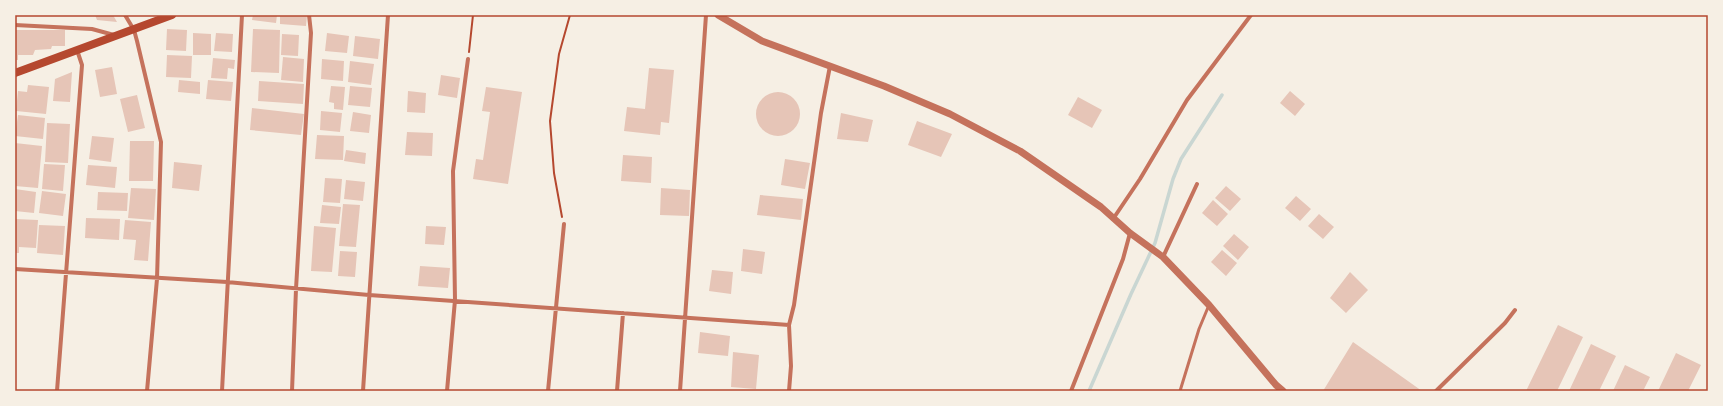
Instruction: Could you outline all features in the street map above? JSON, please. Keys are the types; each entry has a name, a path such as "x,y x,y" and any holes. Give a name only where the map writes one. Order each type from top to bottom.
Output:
{"main road":[{"path":"15,73 172,15"}],"street":[{"path":"125,15 134,30 161,142 157,279 147,391"},
{"path":"222,391 242,15"},
{"path":"292,391 296,288 311,33 309,15"},
{"path":"363,391 388,15"},
{"path":"680,391 706,15"},
{"path":"718,15 762,41 884,86 950,114 1020,151 1101,207 1130,233 1164,257 1209,305 1276,385 1283,391"},
{"path":"1113,219 1140,179 1187,100 1252,15"},
{"path":"15,25 92,29 116,35"},
{"path":"57,391 82,65 77,50"},
{"path":"447,391 455,300 454,171 468,59"},
{"path":"789,391 791,366 789,325 794,305 821,114 830,66"},
{"path":"1164,257 1197,184"},
{"path":"548,391 564,224"},
{"path":"1071,391 1123,259 1130,233"},
{"path":"15,269 157,279 228,282 369,295 789,325"},
{"path":"1436,391 1505,323 1515,310"},
{"path":"617,391 623,313"}],"lane":[{"path":"1180,391 1199,329 1209,305"}],"path":[{"path":"468,59 473,15"},
{"path":"564,224 554,172 550,121 559,54 570,15"}],"building":[{"path":"95,15 113,15 117,22 97,20"},
{"path":"253,15 277,15 276,23 252,20"},
{"path":"280,15 307,15 306,26 280,24"},
{"path":"167,29 187,30 186,51 166,50"},
{"path":"253,29 280,30 279,73 251,72"},
{"path":"15,30 65,30 65,46 52,46 51,49 35,50 33,55 18,55 18,60 15,60"},
{"path":"193,33 211,34 211,55 193,55"},
{"path":"216,33 233,34 232,52 214,51"},
{"path":"327,33 349,36 347,53 325,51"},
{"path":"282,34 299,35 298,56 281,55"},
{"path":"355,36 380,39 378,59 353,56"},
{"path":"167,55 192,56 191,78 166,77"},
{"path":"283,57 304,59 303,82 281,80"},
{"path":"213,58 235,60 234,69 228,68 227,79 211,78"},
{"path":"322,59 344,61 343,81 321,79"},
{"path":"350,61 374,64 371,85 348,82"},
{"path":"112,67 117,94 100,97 95,70"},
{"path":"649,68 674,70 669,123 661,122 660,135 624,131 627,107 645,109"},
{"path":"72,72 70,102 53,101 55,79"},
{"path":"441,75 460,78 457,98 438,95"},
{"path":"179,80 200,82 200,94 178,92"},
{"path":"208,80 233,82 231,101 206,99"},
{"path":"259,81 304,84 303,104 258,101"},
{"path":"28,85 49,87 46,114 16,111 18,91 27,92"},
{"path":"331,86 345,87 343,110 334,109 334,103 329,102"},
{"path":"350,86 372,88 370,107 348,105"},
{"path":"486,87 522,92 508,184 473,179 476,159 483,160 490,112 482,111"},
{"path":"408,91 426,93 425,113 407,112"},
{"path":"1290,91 1305,104 1295,116 1280,103"},
{"path":"778,92 790,96 796,102 800,114 796,126 790,132 778,136 766,132 760,126 756,114 760,102 766,96"},
{"path":"137,95 145,128 128,132 120,99"},
{"path":"1078,97 1102,110 1092,128 1068,115"},
{"path":"252,108 304,114 301,135 250,130"},
{"path":"321,111 342,113 340,132 320,130"},
{"path":"353,112 371,115 369,133 350,131"},
{"path":"841,113 873,120 868,142 837,139"},
{"path":"18,115 45,118 43,139 15,136"},
{"path":"917,121 952,134 941,157 908,145"},
{"path":"47,123 70,124 68,163 45,162"},
{"path":"407,132 433,133 432,156 405,155"},
{"path":"317,135 344,136 343,160 315,159"},
{"path":"92,136 114,138 111,162 89,159"},
{"path":"130,141 154,141 153,181 129,181"},
{"path":"15,143 42,146 38,188 15,186"},
{"path":"346,150 366,153 365,164 344,161"},
{"path":"623,155 652,157 651,183 621,181"},
{"path":"785,159 810,163 805,189 781,185"},
{"path":"174,162 202,165 199,191 172,188"},
{"path":"44,164 65,165 63,191 42,189"},
{"path":"88,165 117,167 115,188 86,185"},
{"path":"325,178 342,179 340,203 323,202"},
{"path":"346,180 365,182 363,201 344,199"},
{"path":"1226,186 1241,199 1230,211 1215,198"},
{"path":"131,188 156,189 154,220 128,218"},
{"path":"661,188 690,190 689,216 660,215"},
{"path":"15,189 36,192 34,213 15,211"},
{"path":"42,191 66,194 63,216 39,213"},
{"path":"98,192 128,193 127,211 97,210"},
{"path":"760,195 803,199 801,220 757,215"},
{"path":"1296,196 1311,209 1300,221 1285,208"},
{"path":"1213,200 1228,214 1217,226 1202,213"},
{"path":"343,204 360,205 356,247 339,246"},
{"path":"322,205 341,207 339,224 320,223"},
{"path":"1319,214 1334,227 1323,239 1308,226"},
{"path":"86,218 120,219 119,240 85,238"},
{"path":"15,219 38,220 36,248 19,247 19,253 15,253"},
{"path":"125,220 151,222 148,261 134,260 136,240 123,239"},
{"path":"39,225 65,226 63,255 37,253"},
{"path":"314,226 336,228 332,272 311,271"},
{"path":"426,226 446,227 444,245 425,244"},
{"path":"1234,234 1249,247 1238,260 1223,246"},
{"path":"743,249 765,252 762,274 741,271"},
{"path":"1222,250 1237,263 1226,276 1211,262"},
{"path":"340,251 357,252 355,277 338,276"},
{"path":"420,266 450,268 448,288 418,286"},
{"path":"712,270 733,272 731,294 709,291"},
{"path":"1350,272 1368,290 1346,313 1330,298"},
{"path":"1558,325 1583,337 1557,391 1526,391"},
{"path":"700,332 730,336 728,356 698,353"},
{"path":"1353,342 1422,391 1323,391"},
{"path":"1591,344 1616,356 1599,391 1569,391"},
{"path":"733,352 759,355 756,389 731,387"},
{"path":"1676,353 1701,365 1688,391 1658,391"},
{"path":"1625,365 1650,377 1643,391 1613,391"}],"waterway":[{"path":"1089,391 1155,243 1173,179 1181,159 1222,95"}]}
